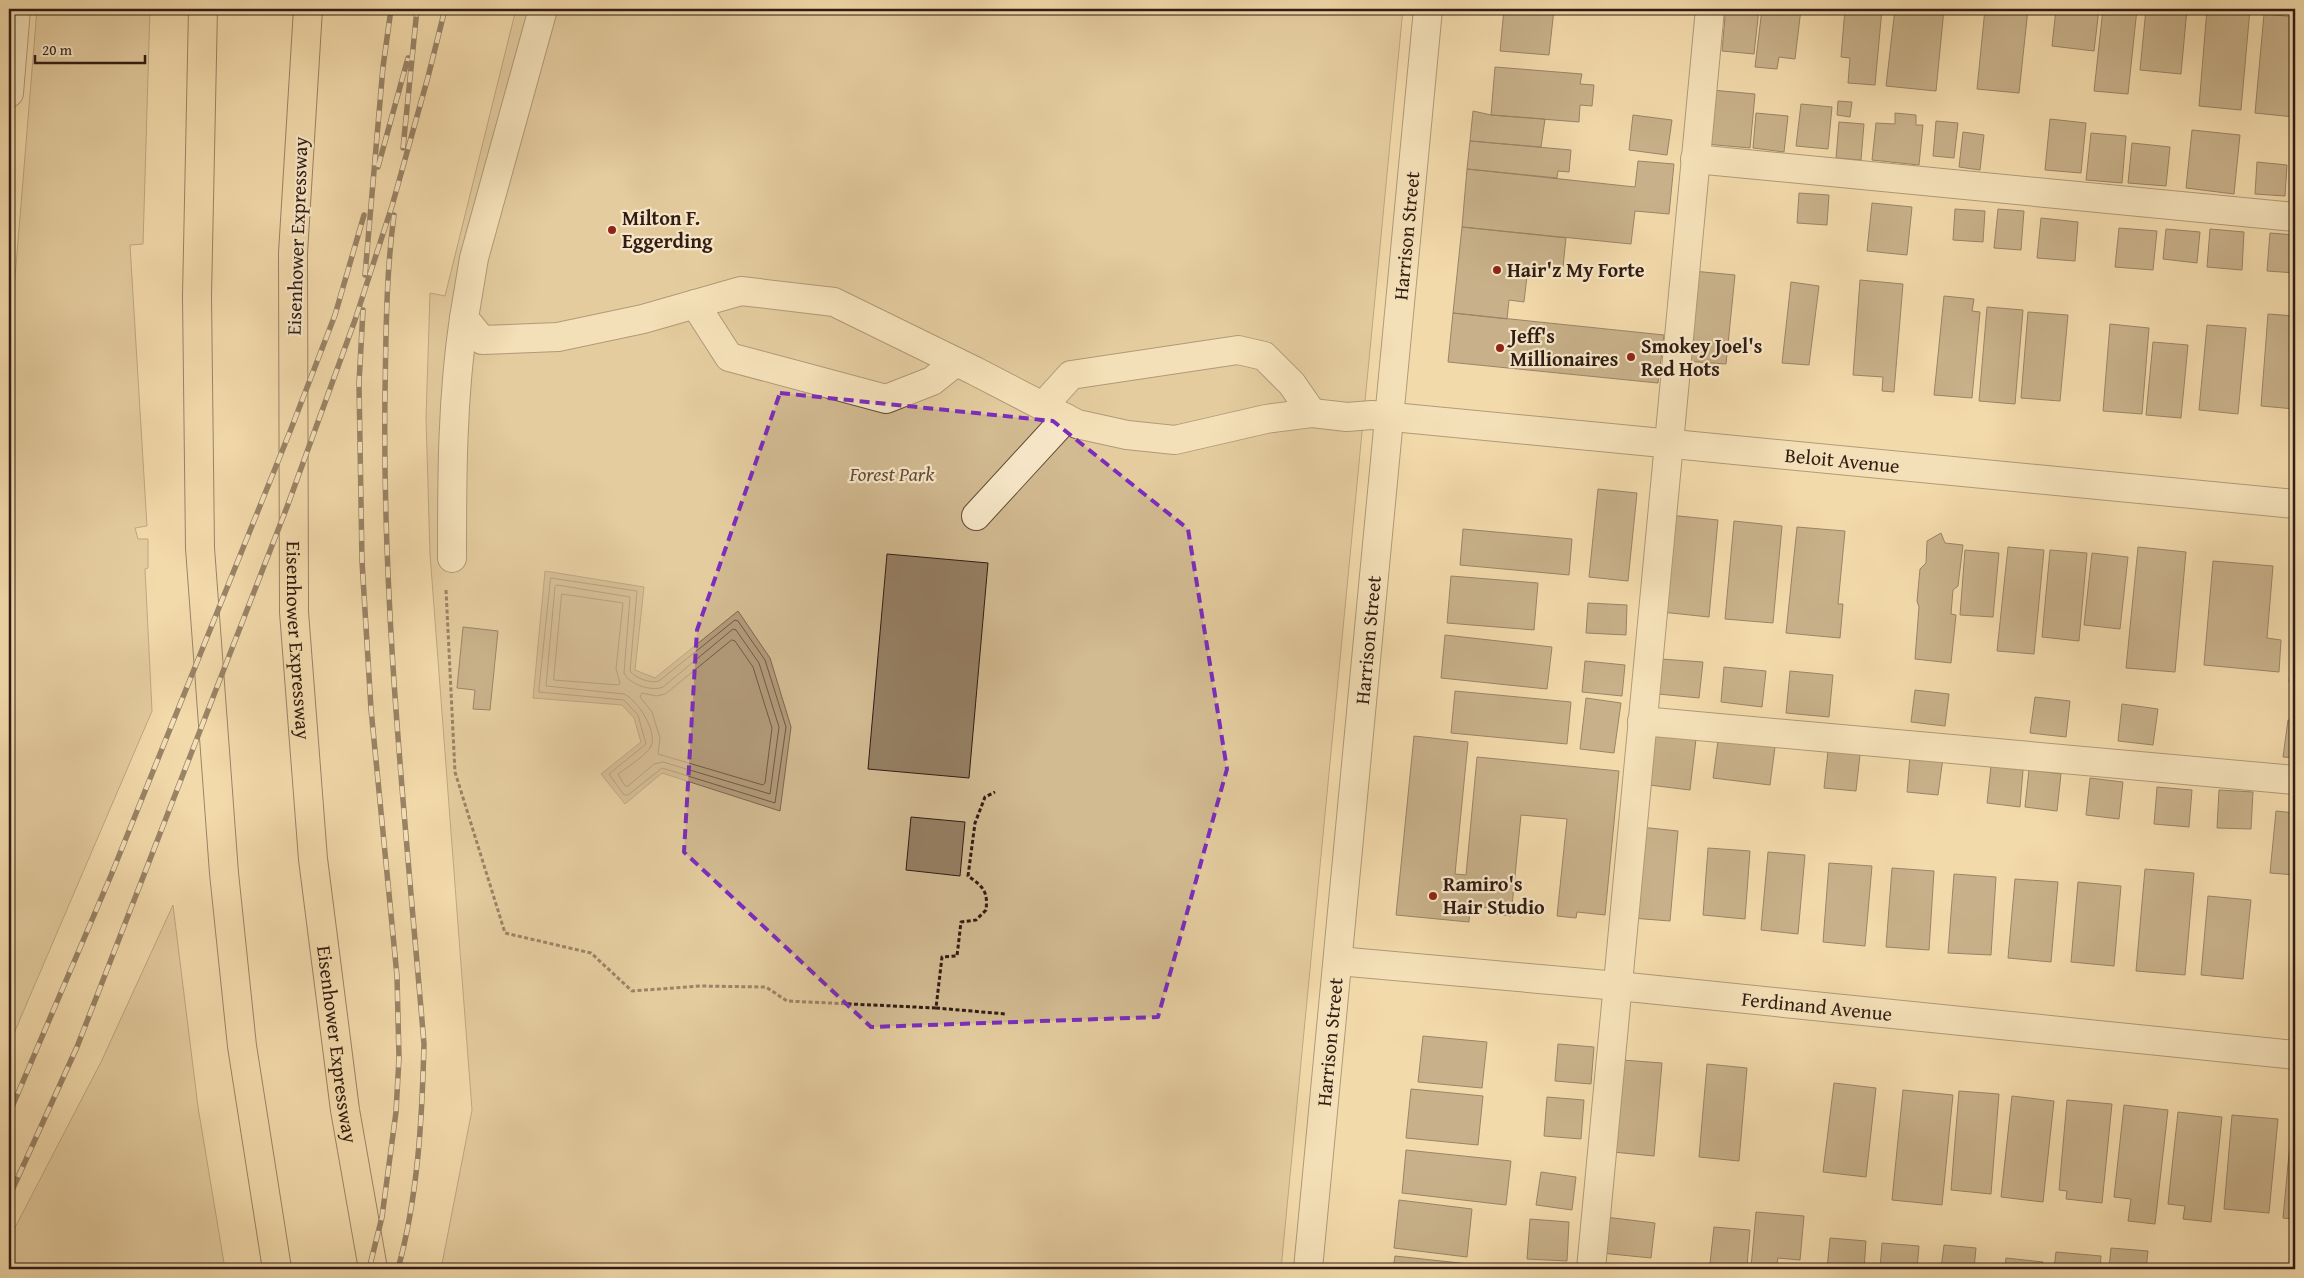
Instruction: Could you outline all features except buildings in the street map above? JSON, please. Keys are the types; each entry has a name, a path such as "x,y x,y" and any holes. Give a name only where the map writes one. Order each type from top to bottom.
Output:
{"highway":[{"path":"203,9 197,296 200,548 224,873 242,1046 277,1269"},
{"name":"Eisenhower Expressway","path":"308,9 293,253 294,612 314,869 345,1110 373,1269"}],"street":[{"path":"452,558 452,444 456,373 464,318 474,258 543,9"},
{"name":"Harrison Street","path":"1308,1269 1428,9"},
{"path":"1591,1269 1710,9"},
{"path":"9,93 13,11"},
{"path":"1695,159 2295,217"},
{"name":"Beloit Avenue","path":"464,318 482,340 558,337 643,319 741,291 834,302 1077,424 1127,435 1175,440 1266,419 1312,413 1347,417 1372,415 2295,504"},
{"path":"694,304 729,357 886,399 932,381 956,362"},
{"path":"1043,406 1071,375 1238,350 1264,356 1292,384 1312,413"},
{"path":"976,516 1066,418"},
{"path":"1642,720 2295,780"},
{"name":"Ferdinand Avenue","path":"1338,961 1618,986 2295,1055"}],"path":[{"path":"452,558 445,580 455,772 505,934 591,953 632,991 700,986 766,987 787,1001 936,1008 1006,1014"},
{"path":"936,1008 942,957 957,956 961,922 976,920 986,910 987,897 980,884 968,876 975,823 985,797 995,792"}],"highlighted area":[{"path":"780,393 1053,421 1188,529 1227,769 1158,1017 871,1027 684,852 697,630"}],"green space":[{"path":"37,9 150,9 143,244 130,245 147,526 135,528 138,539 148,539 148,568 145,569 152,711 9,1045 9,351"},
{"name":"Forest Park","path":"516,9 1403,9 1281,1269 441,1269 472,1110 430,554 426,418 430,293 445,296"},
{"path":"173,905 198,1107 225,1269 9,1269 9,1239 101,1062"}],"water":[{"path":"545,571 644,587 635,670 655,678 738,611 770,658 791,727 780,811 662,773 625,804 601,774 641,742 634,718 622,705 533,698"}],"railway":[{"path":"365,275 383,67 391,9"},
{"path":"403,148 417,9"},
{"path":"9,1197 77,1047 287,507 355,320 392,206 445,9"},
{"path":"378,167 408,58"},
{"path":"9,1114 112,873 291,429 335,315 364,215"},
{"path":"394,215 388,282 385,394 387,557 403,801 424,1044 418,1158 410,1214 398,1269"},
{"path":"363,310 359,383 362,561 371,709 397,976 399,1058 396,1112 382,1217 369,1269"}],"place":[{"name":"Milton F. Eggerding","path":"612,230"},
{"name":"Hair'z My Forte","path":"1497,270"},
{"name":"Jeff's Millionaires","path":"1500,348"},
{"name":"Smokey Joel's Red Hots","path":"1631,357"},
{"name":"Ramiro's Hair Studio","path":"1433,896"}]}
